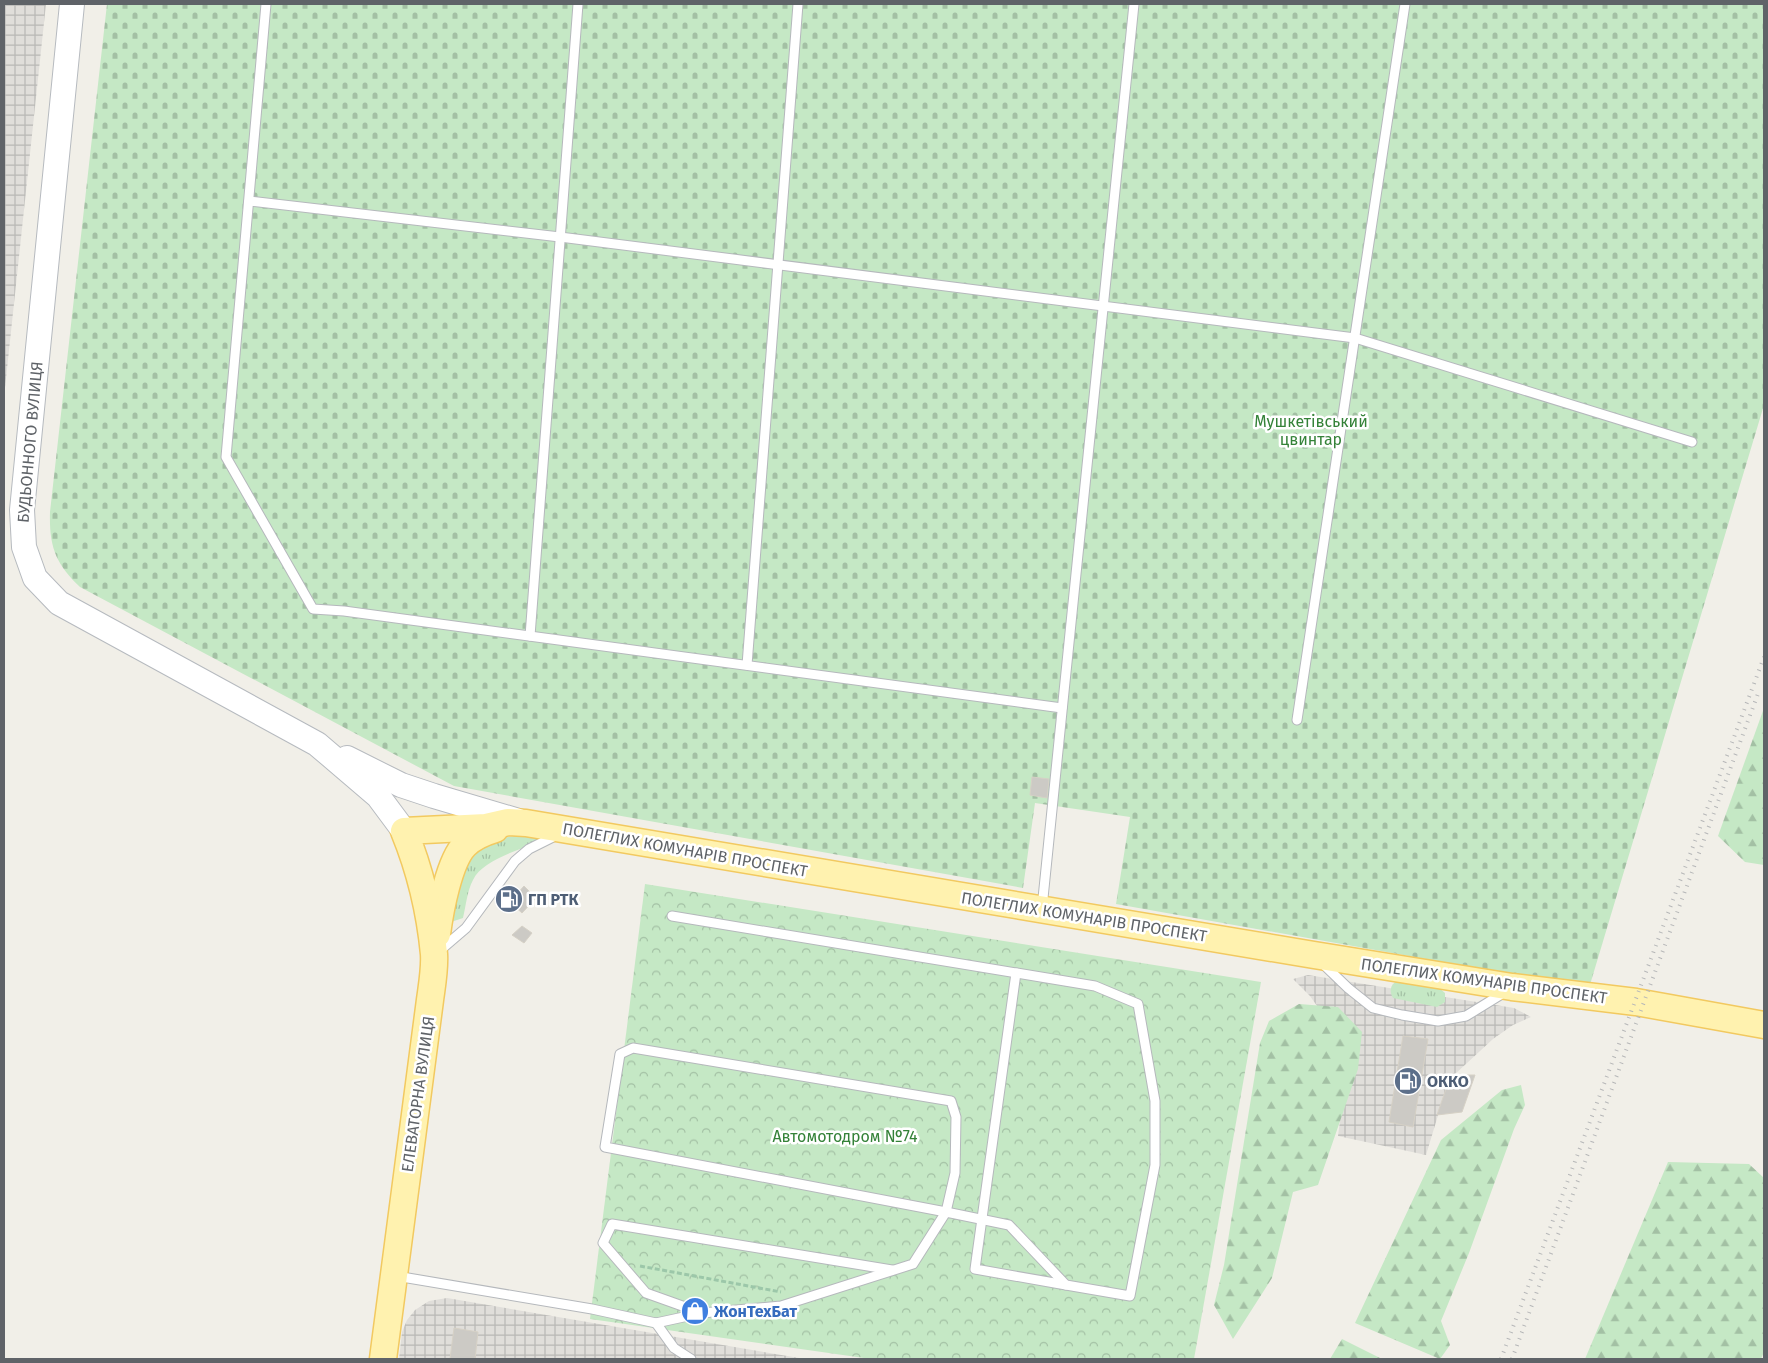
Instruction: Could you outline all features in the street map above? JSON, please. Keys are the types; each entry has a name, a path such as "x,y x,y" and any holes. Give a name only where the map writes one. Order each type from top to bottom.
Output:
{"main road":[{"name":"БУДЬОННОГО ВУЛИЦЯ","path":"72,4 23,500 24,547 34,578 59,603 317,744 378,796 404,831"},
{"path":"317,744 401,785 526,823"},
{"name":"ПОЛЕГЛИХ КОМУНАРІВ ПРОСПЕКТ","path":"404,831 486,827 508,822 526,823 1314,955 1512,987 1636,1002 1764,1025"},
{"path":"434,956 440,913 452,870 460,852 465,845 486,832 503,826 526,823"},
{"name":"ЕЛЕВАТОРНА ВУЛИЦЯ","path":"383,1359 430,1000 434,956 422,883 404,831"}],"lane":[{"path":"266,4 226,457 312,609 344,611 1062,708"},
{"path":"530,636 578,4"},
{"path":"747,666 798,4"},
{"path":"1041,910 1134,4"},
{"path":"1297,720 1405,4"},
{"path":"249,201 778,264 1354,338 1692,442"},
{"path":"434,956 466,928 515,861 528,849 568,830"},
{"path":"672,916 1095,986 1138,1004 1155,1101 1155,1165 1130,1296 975,1268 1016,973"},
{"path":"1314,955 1348,988 1374,1008 1438,1021 1466,1016 1512,987"},
{"path":"393,1276 592,1308 656,1323 702,1313 781,1306 913,1264 946,1212 955,1173 956,1117 950,1101 633,1048 620,1054 605,1147 946,1212 1009,1225 1066,1285"},
{"path":"702,1313 646,1292 604,1243 612,1224 894,1270"},
{"path":"656,1323 674,1348 691,1359"}],"path":[{"path":"620,1263 809,1297"}],"shaded area":[{"path":"4,4 46,4 4,397"},
{"name":"ОККО","path":"1308,975 1514,1008 1531,1017 1513,1025 1493,1039 1454,1075 1446,1089 1426,1155 1338,1136 1344,1091 1322,1013 1310,996 1293,979"},
{"path":"447,1298 805,1359 399,1359 402,1332 407,1320 415,1310 429,1301"}],"green space":[{"name":"Мушкетівський цвинтар","path":"107,4 1764,4 1764,405 1589,988 1116,904 1130,817 1035,803 1023,888 454,786 80,587 65,570 56,554 51,535 50,512"},
{"path":"1764,708 1764,865 1745,862 1718,836"},
{"path":"528,834 550,838 507,854 486,865 478,872 471,884 463,918 451,922 458,881 481,841"},
{"name":"Автомотодром №74","path":"645,884 1261,982 1194,1359 871,1359 590,1319"},
{"path":"1397,981 1439,988 1445,993 1445,1002 1437,1007 1393,998 1391,988"},
{"path":"1299,1004 1338,1007 1362,1032 1358,1069 1318,1185 1293,1192 1272,1278 1233,1339 1214,1305 1224,1265 1260,1043 1269,1021"},
{"path":"1521,1085 1525,1105 1514,1129 1469,1253 1441,1321 1450,1345 1440,1359 1355,1323 1441,1140 1502,1090"},
{"path":"1668,1162 1749,1164 1764,1178 1764,1352 1761,1359 1585,1359"},
{"path":"1342,1339 1382,1359 1330,1359"}],"building":[{"path":"1032,777 1049,779 1047,798 1030,795"},
{"path":"524,886 536,898 522,913 510,902"},
{"path":"522,926 532,933 524,943 512,935"},
{"name":"ОККО","path":"1403,1036 1428,1039 1413,1127 1389,1122"},
{"path":"1454,1075 1475,1075 1462,1112 1437,1115 1446,1089"},
{"path":"454,1328 478,1332 475,1359 450,1359"}],"railway":[{"path":"1501,1359 1764,657"},
{"path":"1512,1359 1759,691"}],"place":[{"name":"ГП РТК","path":"509,899"},
{"name":"ОККО","path":"1408,1081"},
{"name":"ЖонТехБат","path":"695,1311"}]}
